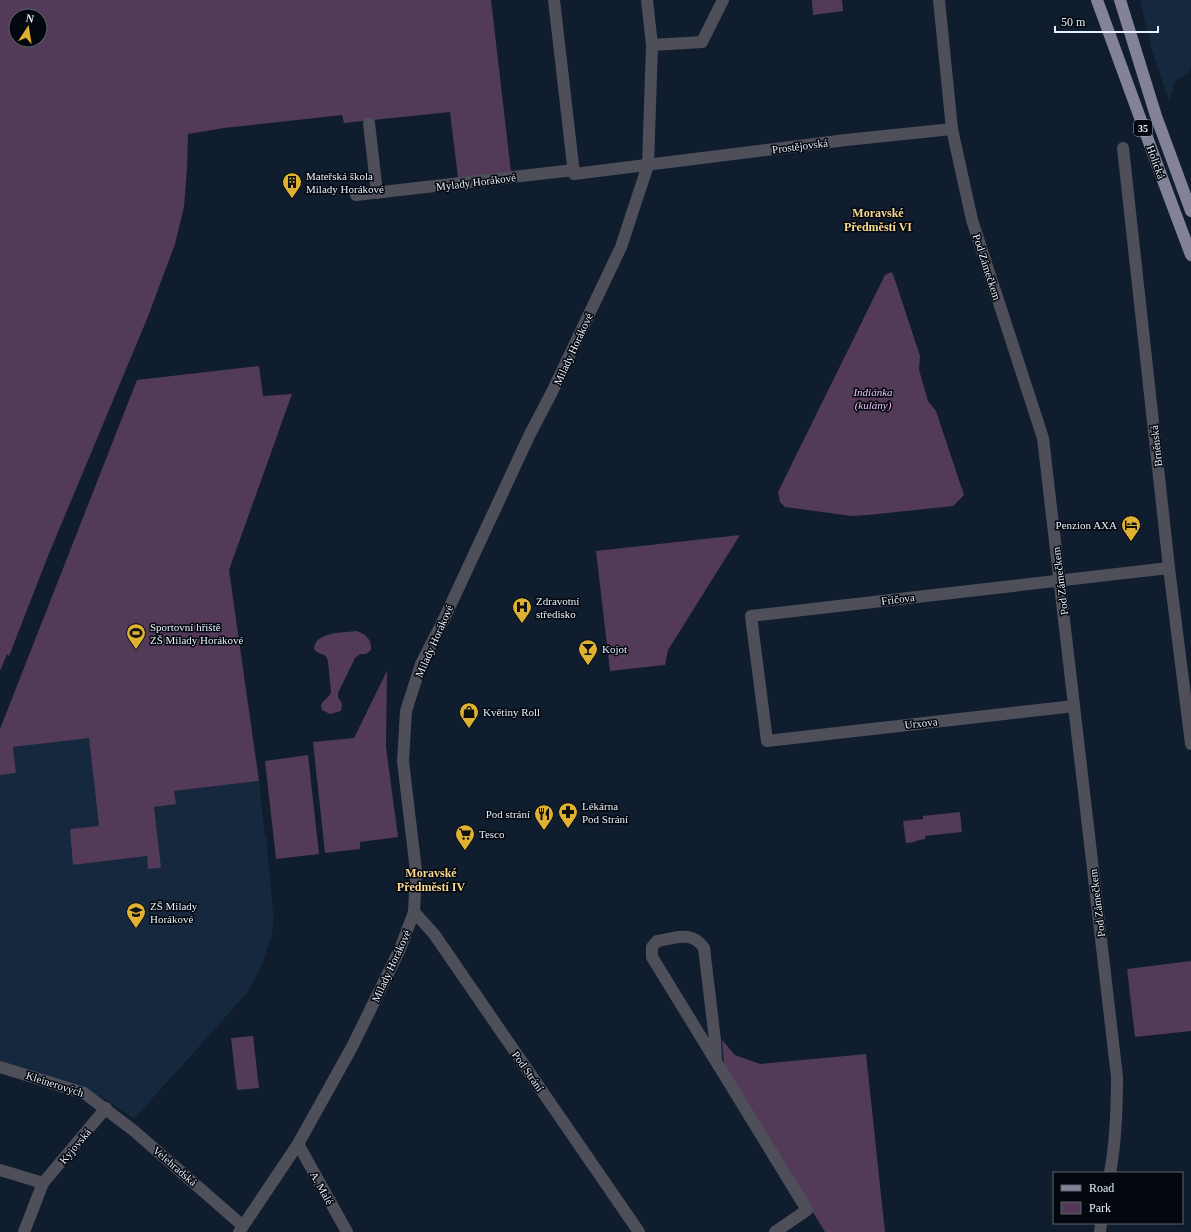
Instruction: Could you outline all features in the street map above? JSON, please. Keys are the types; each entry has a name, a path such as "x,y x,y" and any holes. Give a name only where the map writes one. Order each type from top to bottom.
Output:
{"main road":[{"name":"Holická","path":"1097,0 1191,255"},
{"name":"Holická","path":"1120,0 1156,116 1191,211"}],"street":[{"path":"554,0 574,174 648,165"},
{"name":"Milady Horákové","path":"241,1229 298,1144 352,1047 400,949 414,912 416,871 403,761 406,711 421,664 444,619 530,434 551,394 621,247 648,165 652,45 647,0"},
{"path":"652,45 702,42 723,0"},
{"name":"Pod Zámečkem","path":"939,0 952,129 972,220 1043,438 1117,1077 1117,1115 1114,1152 1110,1172"},
{"path":"369,123 377,193"},
{"name":"Prostějovská","path":"648,165 838,141 952,129"},
{"name":"Brněnská","path":"1123,148 1169,568 1191,744"},
{"name":"Mylady Horákové","path":"356,195 574,170"},
{"name":"Fričova","path":"767,741 751,616 1169,568"},
{"name":"Urxova","path":"767,741 1074,706"},
{"name":"Pod Strání","path":"414,912 434,934 639,1232"},
{"path":"716,1061 715,1040 704,948 699,941 691,936 657,941 652,947 652,957 807,1210 775,1232"},
{"name":"Kleinerových","path":"0,1067 84,1092 106,1108"},
{"name":"Kyjovská","path":"24,1232 43,1183 106,1108"},
{"name":"Velehradská","path":"106,1108 133,1130 241,1229"},
{"name":"A. Malé","path":"298,1144 346,1232"},
{"path":"0,1170 43,1183"}],"shaded area":[{"path":"1140,0 1191,0 1191,67 1188,73 1175,81 1169,101 1151,47"},
{"name":"ZŠ Milady Horákové","path":"89,737 99,826 74,865 147,856 149,869 160,868 154,807 174,791 259,781 265,836 266,835 274,921 271,937 261,968 247,993 134,1119 107,1100 80,1087 0,1061 0,775 16,773 13,747"}],"green space":[{"path":"0,0 491,0 511,172 458,178 450,112 344,123 342,115 224,128 188,134 184,207 175,244 147,319 48,556 9,656 7,654 0,671"},
{"path":"812,0 842,0 843,11 813,15"},
{"name":"Indiánka (kulány)","path":"891,272 893,274 920,356 919,370 928,401 936,411 964,495 953,506 868,515 852,516 785,507 780,502 778,492 885,275"},
{"name":"Sportovní hřiště ZŠ Milady Horákové","path":"259,366 263,396 292,394 229,570 259,781 174,791 176,804 154,807 161,868 148,869 147,856 73,865 70,829 99,826 89,738 13,747 16,773 0,775 0,729 137,380"},
{"path":"740,535 668,650 665,665 610,671 596,551"},
{"path":"357,631 368,638 371,650 366,654 360,654 355,658 338,693 338,697 342,704 341,711 330,714 322,710 321,705 331,692 328,661 326,656 314,649 319,639 325,636"},
{"path":"387,671 386,747 398,837 360,842 360,849 325,853 313,742 354,738"},
{"path":"308,755 319,854 276,859 265,761"},
{"path":"960,812 962,832 925,836 925,839 906,843 903,821 923,819 923,816"},
{"path":"1191,961 1191,1031 1135,1037 1127,969"},
{"path":"253,1036 259,1088 237,1090 231,1038"},
{"path":"722,1040 735,1055 760,1064 866,1054 885,1232 825,1232 724,1066"}],"place":[{"name":"Mateřská škola Milady Horákové","path":"292,199"},
{"name":"Penzion AXA","path":"1131,542"},
{"name":"Zdravotní středisko","path":"522,624"},
{"name":"Sportovní hřiště ZŠ Milady Horákové","path":"136,650"},
{"name":"Kojot","path":"588,666"},
{"name":"Květiny Roll","path":"469,729"},
{"name":"Lékárna Pod Strání","path":"568,829"},
{"name":"Pod strání","path":"544,831"},
{"name":"Tesco","path":"465,851"},
{"name":"ZŠ Milady Horákové","path":"136,929"}],"district":[{"name":"Moravské Předměstí VI","path":"878,220"},
{"name":"Moravské Předměstí IV","path":"431,880"}]}
